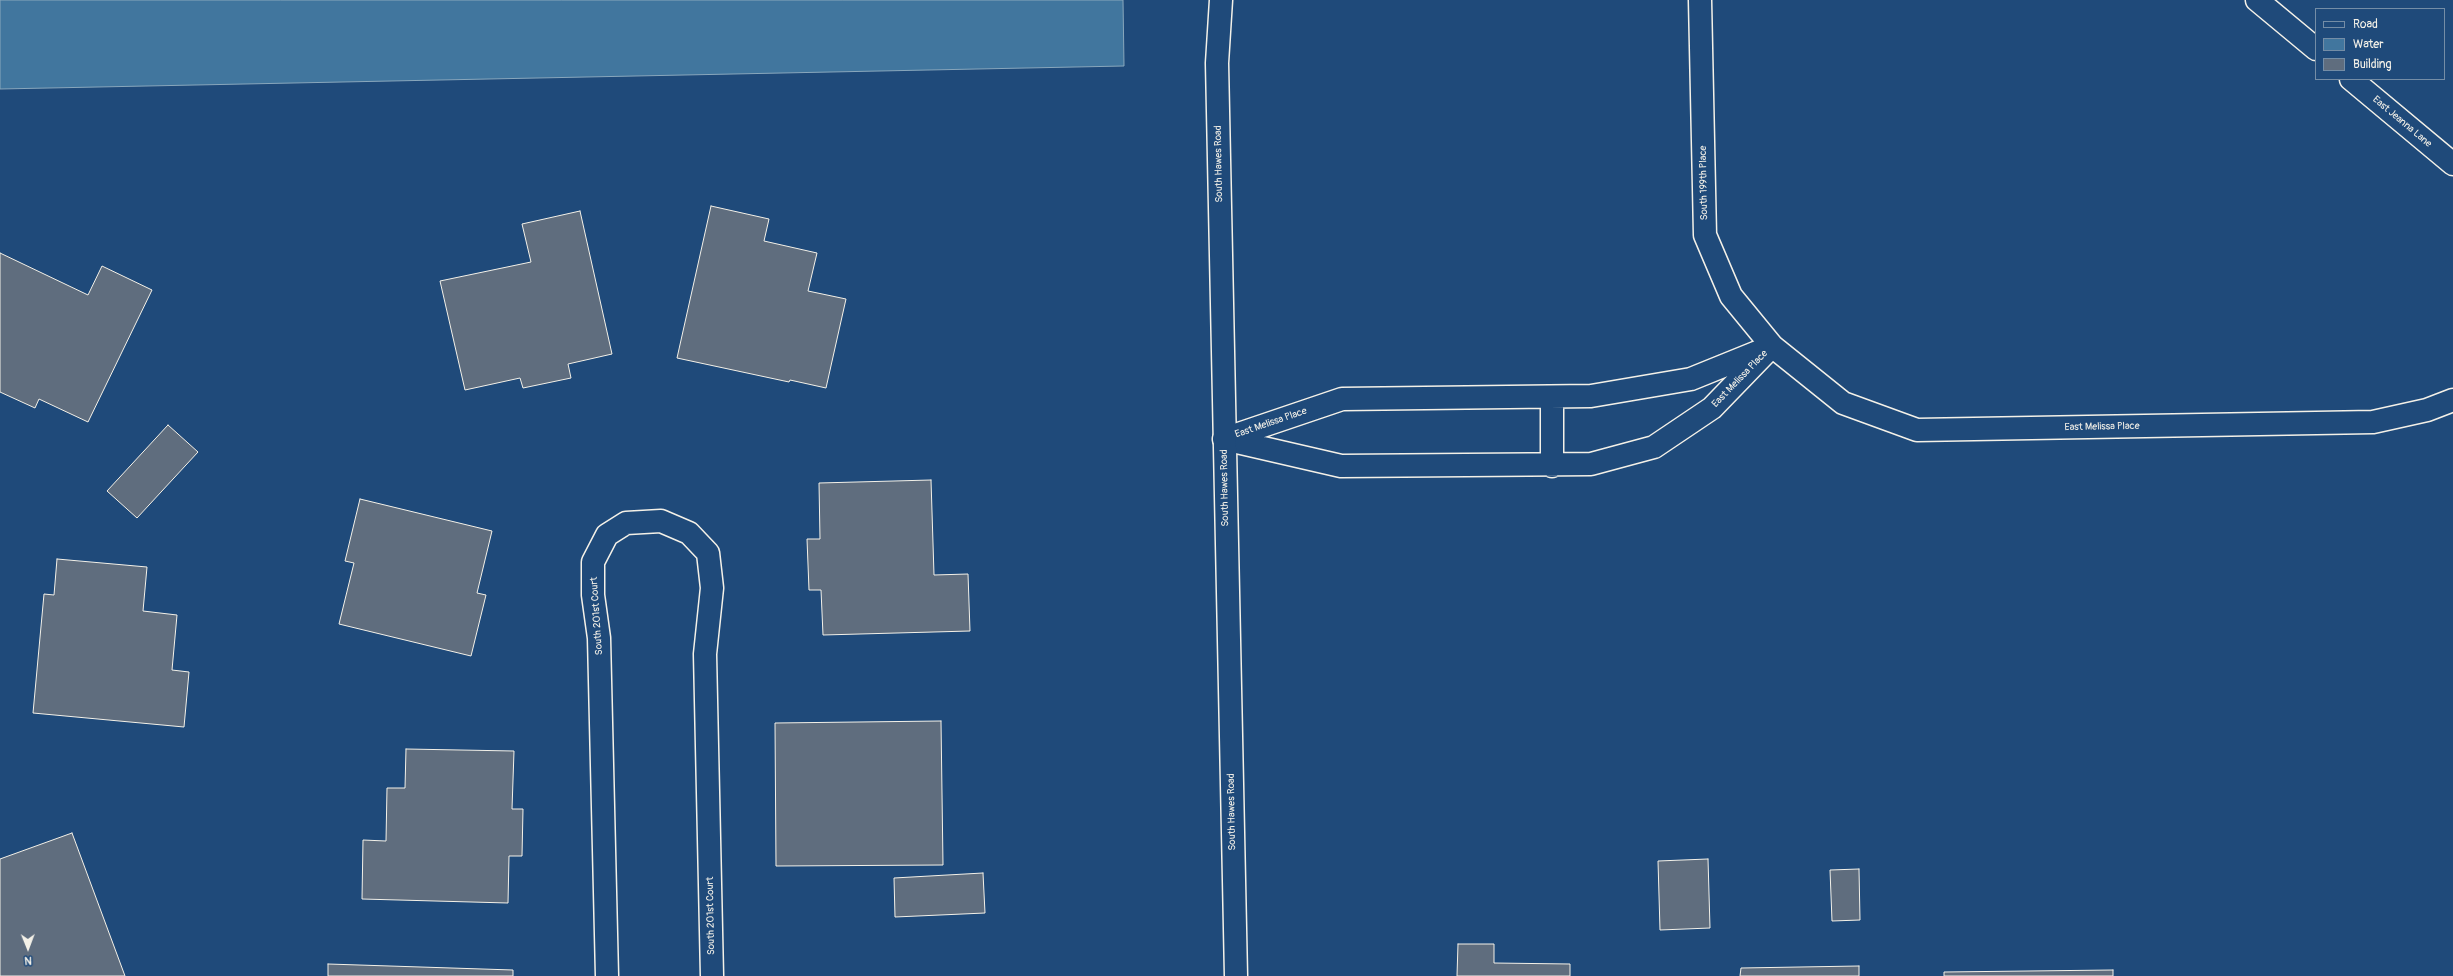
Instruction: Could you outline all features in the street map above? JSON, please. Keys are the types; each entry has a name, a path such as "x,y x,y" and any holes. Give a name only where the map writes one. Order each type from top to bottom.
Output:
{"street":[{"name":"South Hawes Road","path":"1221,0 1217,63 1236,976"},
{"name":"South 199th Place","path":"1700,0 1705,235 1732,296 1772,346"},
{"path":"2257,0 2315,48"},
{"name":"East Jeanna Lane","path":"2352,80 2453,164"},
{"name":"East Melissa Place","path":"1224,439 1342,399 1591,396 1691,379 1772,346"},
{"name":"East Melissa Place","path":"1224,439 1341,466 1552,466 1591,464 1654,447 1712,408 1772,346"},
{"name":"East Melissa Place","path":"1772,346 1843,403 1917,430 2373,422 2427,410 2453,400"},
{"path":"1552,397 1552,466"},
{"name":"South 201st Court","path":"607,976 599,638 593,595 593,562 607,535 626,523 661,521 689,533 708,554 712,588 705,654 712,976"}],"water":[{"path":"0,0 1123,0 1124,66 0,89"}],"building":[{"path":"711,206 769,219 764,241 817,253 808,291 846,299 826,388 790,380 789,382 677,358"},
{"path":"580,211 612,354 568,364 571,378 523,388 520,378 465,390 440,281 531,262 522,224"},
{"path":"0,253 88,295 102,266 152,290 88,422 39,399 35,408 0,392"},
{"path":"168,425 198,452 137,518 107,491"},
{"path":"931,480 934,575 968,574 970,631 823,635 821,590 809,590 807,539 820,539 819,483"},
{"path":"360,499 492,531 477,593 486,595 471,656 339,624 354,563 345,561"},
{"path":"57,559 147,567 143,611 177,615 172,670 189,672 184,727 33,713 44,594 54,595"},
{"path":"941,721 943,865 776,866 775,723"},
{"path":"406,749 514,751 512,809 523,809 522,856 509,856 508,903 362,899 363,840 386,841 387,788 405,788"},
{"path":"72,833 125,976 0,976 0,859"},
{"path":"1708,859 1710,928 1660,930 1658,861"},
{"path":"1859,869 1860,920 1832,921 1830,870"},
{"path":"983,873 985,913 895,917 894,878"},
{"path":"1458,944 1494,944 1494,963 1570,964 1570,976 1457,976"},
{"path":"328,964 513,970 513,976 328,976"},
{"path":"1859,966 1859,976 1740,976 1741,968"},
{"path":"2113,970 2113,976 1944,976 1944,972"}]}
